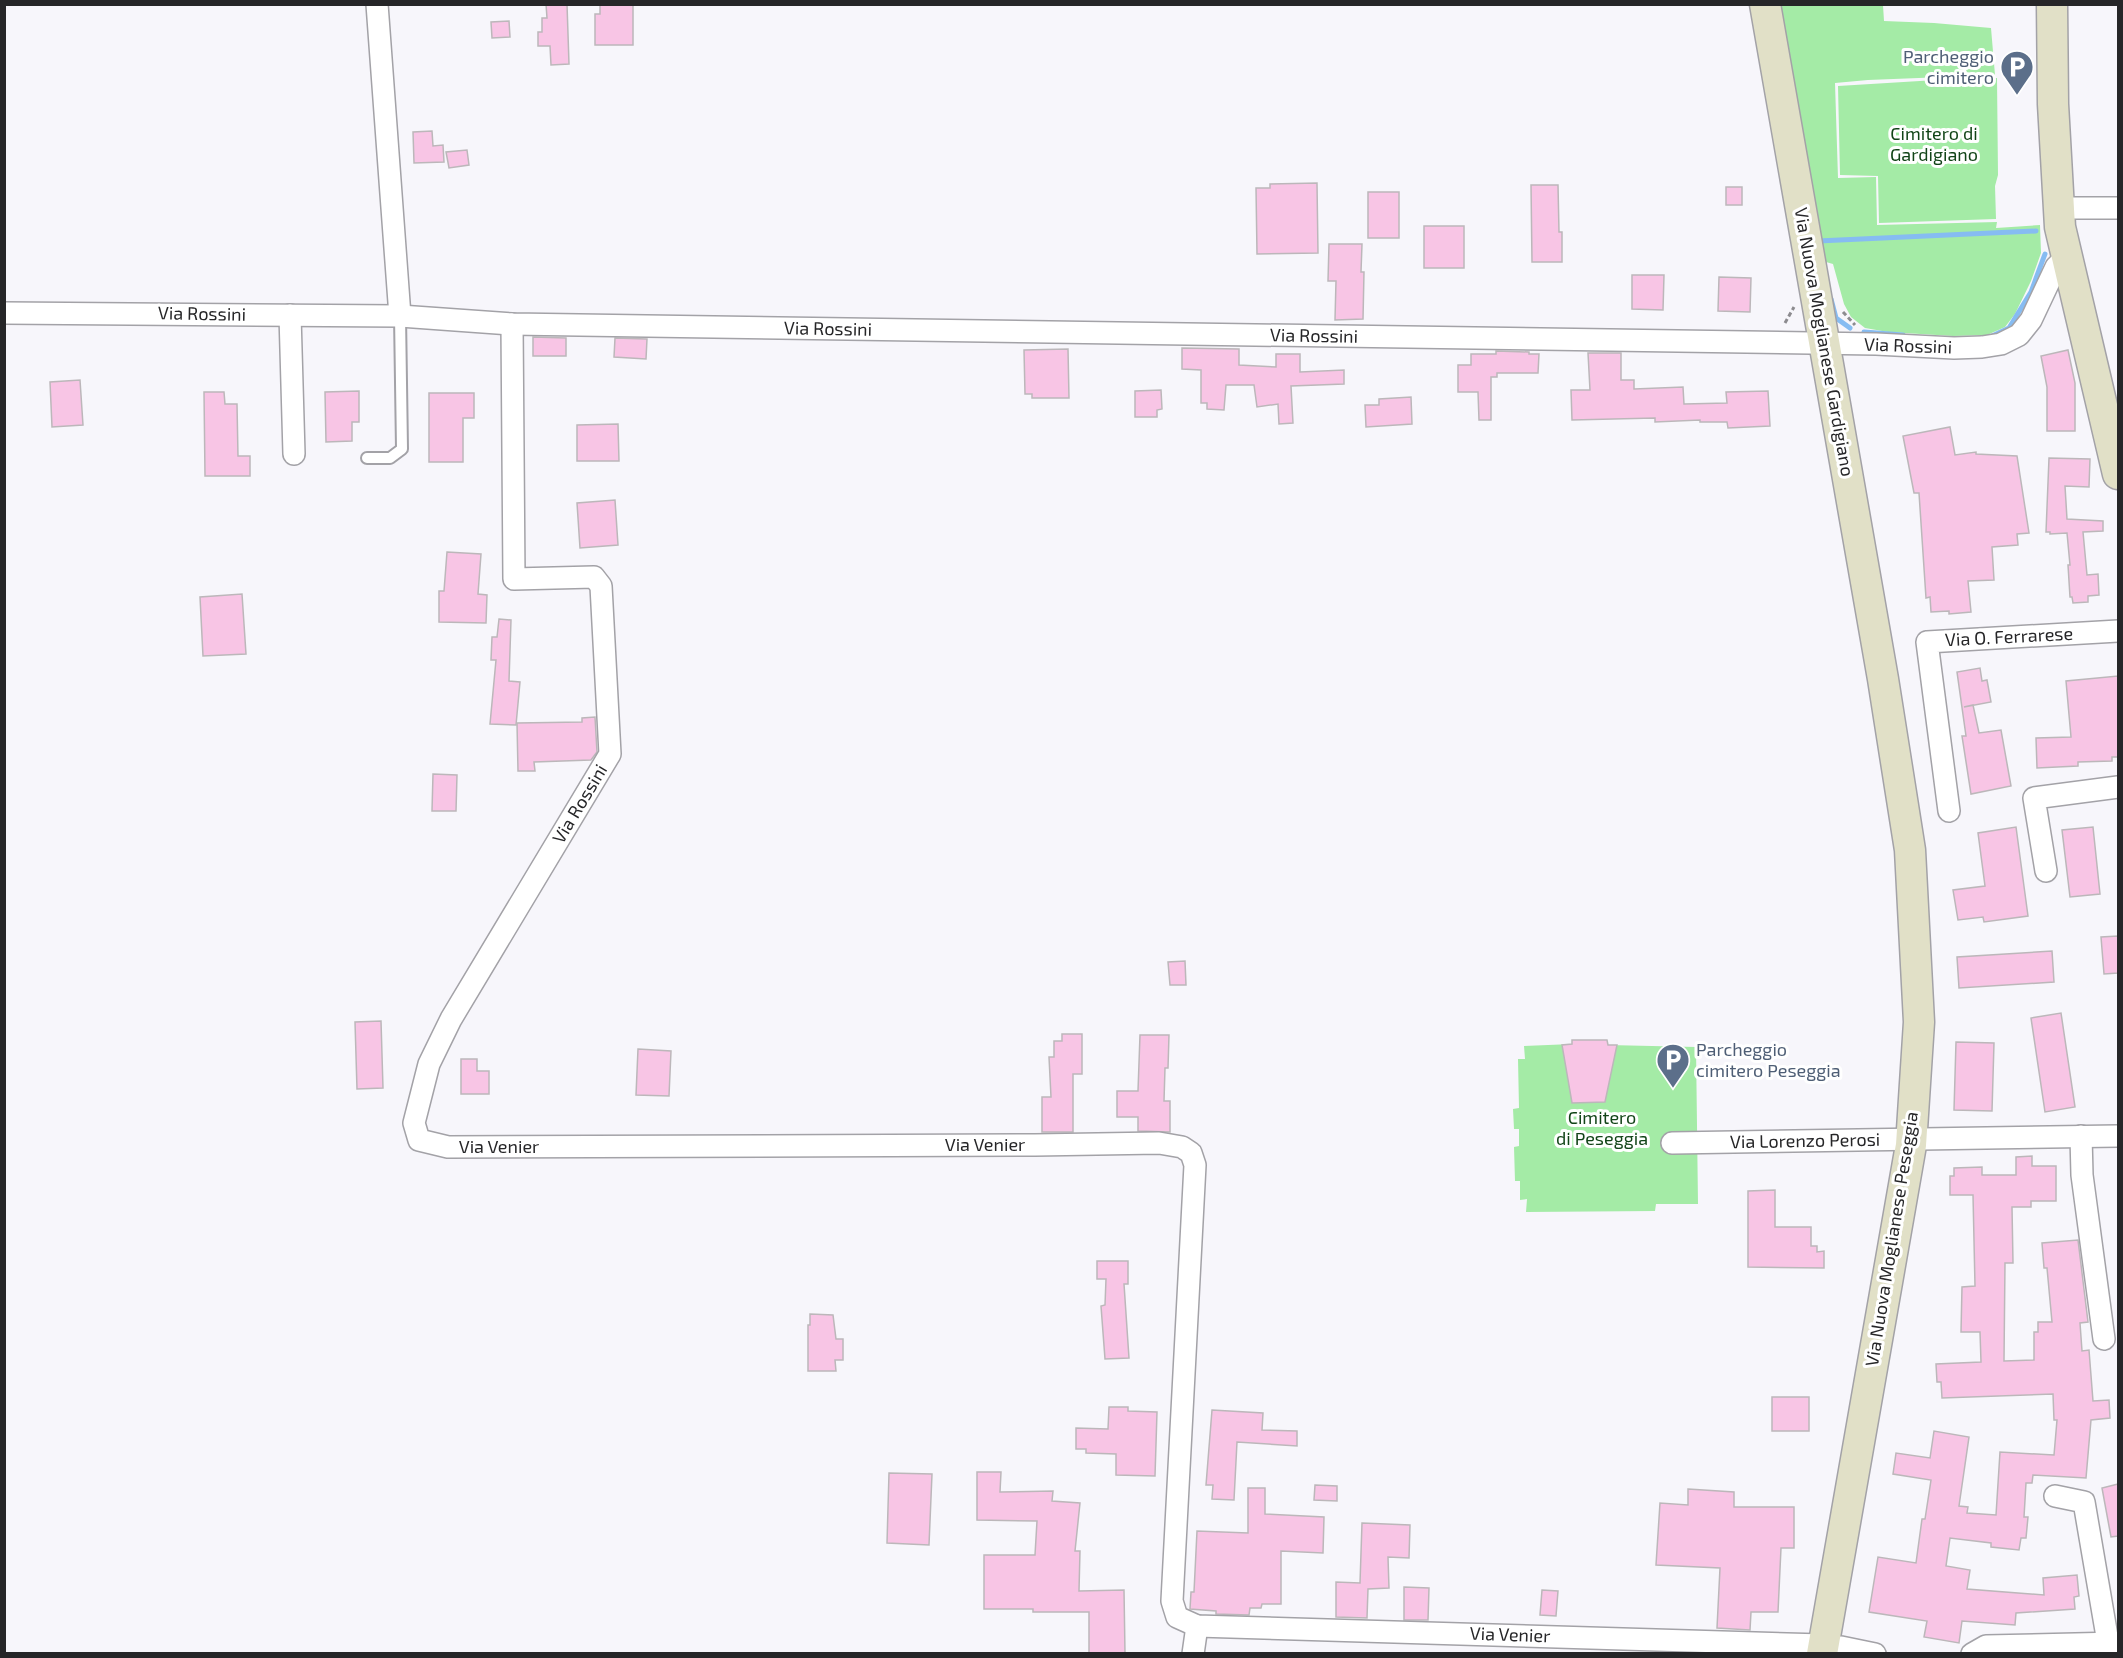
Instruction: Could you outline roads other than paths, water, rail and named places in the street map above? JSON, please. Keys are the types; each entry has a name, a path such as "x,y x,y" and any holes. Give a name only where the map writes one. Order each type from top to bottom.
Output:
{"main road":[{"name":"Via Nuova Moglianese Gardigiano","path":"1765,4 1883,679"},
{"path":"2052,4 2053,104 2060,227 2118,474"},
{"name":"Via Nuova Moglianese Peseggia","path":"1828,1648 1911,1139 1919,1022 1910,850 1883,679"}],"street":[{"path":"377,4 400,316"},
{"path":"2059,208 2118,208"},
{"name":"Via Rossini","path":"4,313 400,316 512,324 1876,344 1954,348 2001,344 2019,335 2031,320 2056,267 2068,255"},
{"path":"290,315 294,454"},
{"name":"Via Rossini","path":"451,1019 610,754 601,586 594,577 514,579 512,324"},
{"name":"Via O. Ferrarese","path":"1949,811 1927,642 2118,631"},
{"path":"2046,871 2034,798 2118,787"},
{"name":"Via Venier","path":"451,1019 429,1064 414,1123 419,1140 448,1147 1159,1143 1182,1147 1191,1153 1195,1165 1172,1601 1177,1617 1197,1626 1828,1648 1875,1653"},
{"path":"2081,1136 2082,1175 2104,1339"},
{"name":"Via Lorenzo Perosi","path":"1672,1143 2118,1136"},
{"path":"1972,1653 1986,1646 2113,1647 2084,1502 2055,1496"},
{"path":"1193,1653 1197,1626"}],"lane":[{"path":"367,458 390,458 402,449 400,316"}],"waterway":[{"path":"1818,239 1818,241 2036,231"},
{"path":"1990,337 2009,328 2031,292 2045,254"},
{"path":"1831,299 1836,318 1850,328"},
{"path":"1864,332 1903,335"}],"place":[{"name":"Parcheggio cimitero","path":"2017,96"},
{"name":"Parcheggio cimitero Peseggia","path":"1673,1089"}],"park label":[{"name":"Cimitero di Gardigiano","path":"1934,144"},
{"name":"Cimitero di Peseggia","path":"1602,1128"}]}
